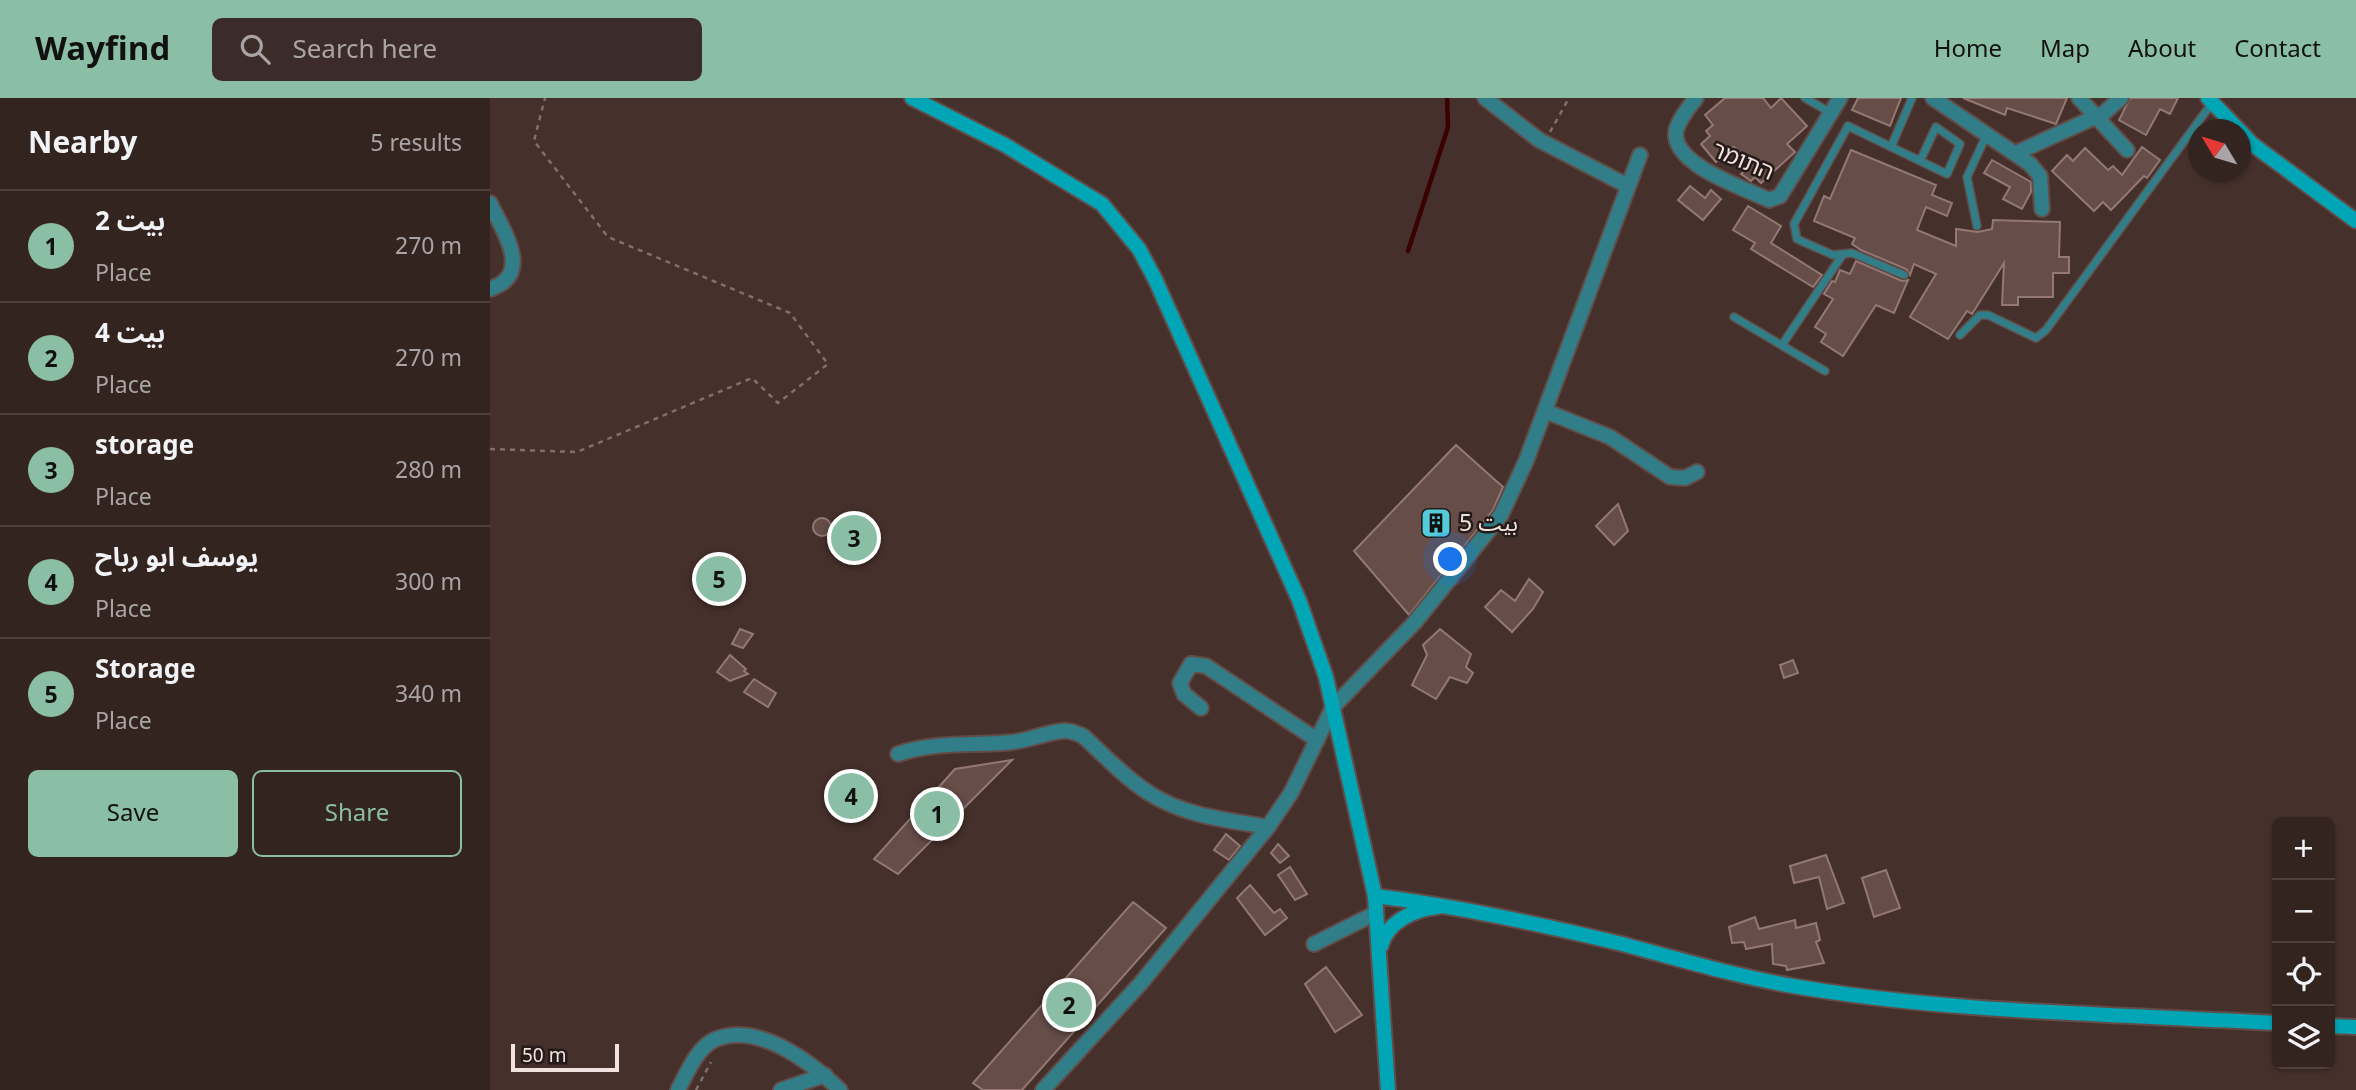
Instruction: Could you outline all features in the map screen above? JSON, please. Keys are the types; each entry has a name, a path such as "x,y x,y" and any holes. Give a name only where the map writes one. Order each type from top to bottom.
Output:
{"street":[{"path":"912,98 1005,145 1102,204 1139,250 1314,637 1334,707 1375,896 1388,1090"},
{"path":"1485,98 1544,143 1628,186"},
{"name":"התומר","path":"1696,98 1684,113 1676,132 1678,147 1692,163 1769,200 1780,196 1840,98"},
{"path":"1933,98 2016,153 2040,176 2042,209"},
{"path":"2079,98 2127,150"},
{"path":"2016,153 2114,106 2121,98"},
{"path":"2210,100 2229,119"},
{"path":"2251,143 2356,221"},
{"path":"1043,1090 1141,983 1268,827 1291,793 1334,707 1415,622 1501,515 1522,472 1640,155"},
{"path":"490,203 514,255 514,266 508,278 490,289"},
{"path":"1545,411 1610,437 1670,477 1685,478 1697,472"},
{"path":"1201,708 1184,694 1180,683 1191,664 1206,666 1317,740"},
{"path":"898,754 922,746 972,746 1018,741 1063,730 1074,732 1083,736 1148,793 1177,807 1208,817 1268,827"},
{"path":"1375,896 1451,906 1803,988 1981,1006 2272,1023"},
{"path":"1380,951 1383,936 1393,924 1429,908 1451,906"},
{"path":"1314,944 1376,913"},
{"path":"2335,1026 2356,1027"},
{"path":"678,1090 701,1050 715,1039 733,1036 774,1044 801,1056 840,1090"},
{"path":"781,1090 825,1075"}],"lane":[{"path":"1891,147 1913,98"},
{"path":"1805,99 1831,114"},
{"path":"1960,335 1980,315 1987,315 2036,338 2046,330 2210,100"},
{"path":"1904,275 1852,253 1833,256 1797,239 1794,224 1847,126 1947,174 1960,144 1936,127 1920,161"},
{"path":"1977,226 1967,177 1987,134"},
{"path":"1782,345 1843,254"},
{"path":"1734,317 1825,371"}],"path":[{"path":"490,447 577,452 752,378 778,403 828,364 790,313 608,237 534,141 545,98"},
{"path":"1544,143 1569,98"},
{"path":"696,1090 714,1058"}],"building":[{"path":"1725,98 1763,98 1771,108 1781,98 1807,126 1787,144 1795,152 1761,183 1755,177 1751,181 1741,174 1751,166 1734,147 1716,162 1701,144 1710,136 1706,131 1713,125 1705,115"},
{"path":"1858,98 1901,98 1890,126 1852,110"},
{"path":"1963,98 2067,98 2056,124 2007,108 2005,115"},
{"path":"2130,98 2178,98 2170,114 2160,109 2146,135 2119,120"},
{"path":"2142,147 2160,160 2147,178 2144,176 2111,210 2103,202 2094,211 2052,171 2067,155 2073,161 2085,148 2108,170 2113,166 2122,175"},
{"path":"1851,150 1936,185 1932,195 1952,203 1947,216 1926,207 1917,230 1956,246 1956,229 1978,232 1992,229 1993,220 2060,222 2059,257 2069,257 2069,273 2053,273 2053,297 2018,297 2018,305 2002,305 2004,263 1972,314 1967,311 1948,339 1910,317 1936,274 1914,264 1910,275 1906,269 1852,244 1855,238 1814,221 1824,196 1830,199"},
{"path":"1992,160 2031,182 2031,192 2022,209 2003,199 2010,187 1984,173"},
{"path":"1690,186 1705,198 1711,190 1721,199 1703,220 1678,200"},
{"path":"1748,206 1781,226 1771,243 1822,275 1813,287 1751,249 1755,243 1733,230"},
{"path":"1856,261 1902,281 1908,280 1894,313 1876,305 1843,356 1821,342 1826,334 1815,327 1833,299 1824,294 1832,281 1835,282 1840,270 1850,274"},
{"name":"بيت 5","path":"1456,445 1503,487 1493,510 1409,615 1354,551"},
{"path":"1618,504 1628,531 1614,545 1596,526"},
{"path":"822,518 828,521 831,527 828,533 822,536 816,533 813,527 816,521"},
{"path":"1529,579 1543,592 1533,609 1512,632 1485,607 1501,590 1515,601"},
{"path":"740,629 753,634 743,648 732,644"},
{"path":"1440,629 1471,654 1466,667 1473,673 1467,683 1450,677 1436,699 1412,685 1427,655 1423,645"},
{"path":"730,655 748,674 730,681 717,672"},
{"path":"1793,660 1798,673 1784,678 1780,665"},
{"path":"754,679 776,693 768,707 744,692"},
{"path":"1012,760 898,874 874,859 955,769"},
{"path":"854,774 870,804 845,818 832,788"},
{"path":"1226,834 1240,846 1229,860 1214,850"},
{"path":"1278,844 1289,856 1280,863 1271,853"},
{"path":"1826,855 1844,903 1827,909 1819,877 1794,883 1790,866"},
{"path":"1290,867 1307,894 1295,900 1278,875"},
{"path":"1886,870 1900,908 1874,917 1862,878"},
{"path":"1250,885 1274,913 1280,909 1287,918 1265,935 1237,898"},
{"path":"1133,902 1166,928 1022,1090 983,1090 973,1083"},
{"path":"1755,917 1759,929 1795,920 1796,928 1816,923 1820,940 1816,942 1824,963 1787,970 1786,966 1773,964 1772,944 1746,949 1744,942 1732,943 1729,927"},
{"path":"1326,967 1362,1015 1335,1032 1305,984"}],"waterway":[{"path":"1408,251 1448,127 1447,98"}],"place":[{"name":"بيت 5","path":"1436,523"},
{"name":"storage","path":"854,538"},
{"name":"Storage","path":"719,579"},
{"name":"يوسف ابو رباح","path":"851,796"},
{"name":"بيت 2","path":"937,814"},
{"name":"بيت 4","path":"1069,1005"}]}
